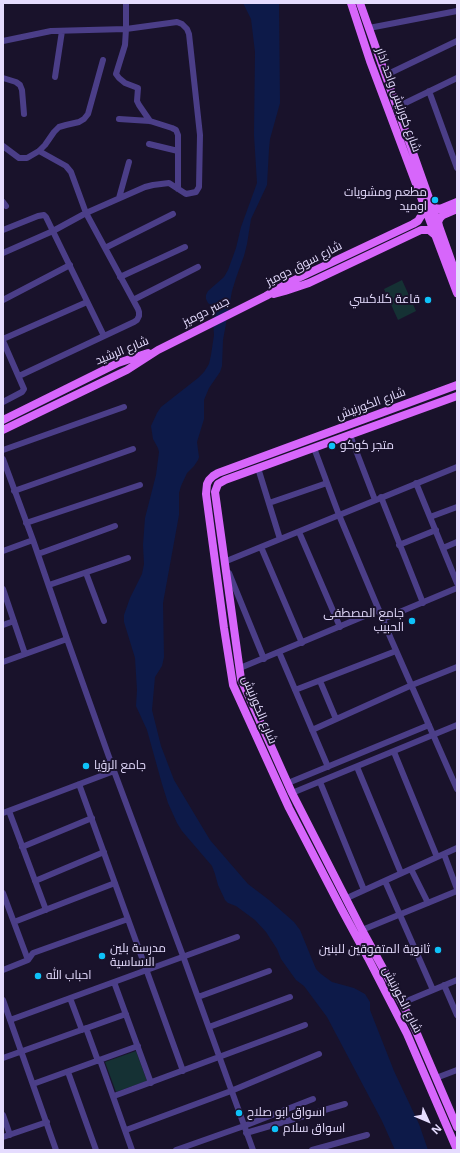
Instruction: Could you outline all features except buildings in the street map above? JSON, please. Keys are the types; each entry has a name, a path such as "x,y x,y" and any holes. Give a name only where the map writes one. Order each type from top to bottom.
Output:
{"main road":[{"name":"شارع كورنيش واحد اذار","path":"351,3 370,61 426,202"},
{"name":"شارع كورنيش واحد اذار","path":"360,3 397,107 426,202"},
{"path":"370,61 379,58"},
{"path":"426,202 436,208 448,210 457,209"},
{"path":"426,202 439,229 457,277"},
{"path":"426,202 436,237 457,293"},
{"name":"شارع سوق دوميز","path":"266,296 290,282 416,222 421,216 426,202"},
{"path":"439,229 438,222 440,218 457,202"},
{"name":"شارع سوق دوميز","path":"266,296 309,283 419,231 429,230 436,237"},
{"name":"جسر دوميز","path":"158,350 266,296"},
{"name":"شارع الرشيد","path":"3,420 118,364 158,350"},
{"name":"شارع الرشيد","path":"3,430 127,370 158,350"},
{"name":"شارع الكورنيش","path":"457,385 218,473 213,476 207,484 206,494 233,686 289,808 407,1034 457,1150"},
{"name":"شارع الكورنيش","path":"457,396 225,480 218,484 215,495 241,679 292,793 347,898 362,930 402,1003 454,1114 457,1127"},
{"path":"379,414 382,424"},
{"path":"245,714 255,709"},
{"path":"316,860 324,855"}],"street":[{"path":"126,3 126,29 123,53 116,74 125,83 138,88 138,105 150,121"},
{"path":"369,28 457,11"},
{"path":"3,41 52,31 126,29 177,22 182,24 187,29 188,34 200,135 199,187 196,192 186,194 169,183 145,187 118,198 53,231 3,253"},
{"path":"55,77 62,31"},
{"path":"386,75 457,41"},
{"path":"3,146 19,158 27,158 40,151 59,127 79,122 84,119 88,114 103,60"},
{"path":"3,78 16,82 20,85 22,90 24,114"},
{"path":"397,107 457,78"},
{"path":"429,91 456,164"},
{"path":"119,118 150,121 176,130 178,135 178,189"},
{"path":"149,144 178,151"},
{"path":"19,376 137,320 139,316 139,312 133,300 86,213 71,172 66,166 40,151"},
{"path":"118,198 129,162"},
{"path":"105,248 173,214"},
{"path":"3,230 41,215 46,217 104,336"},
{"path":"120,277 185,247"},
{"path":"3,300 70,265"},
{"path":"133,300 198,267"},
{"path":"3,402 23,390 24,387 3,340 87,302"},
{"path":"3,450 124,407"},
{"path":"350,435 375,500"},
{"path":"314,448 339,515 396,651 457,789"},
{"path":"14,491 133,450"},
{"path":"3,459 114,771 253,1150"},
{"path":"264,658 224,562 457,467"},
{"path":"258,468 280,539"},
{"path":"269,503 327,483"},
{"path":"416,483 457,581"},
{"path":"26,523 140,485"},
{"path":"381,498 423,603"},
{"path":"430,517 457,506"},
{"path":"38,554 115,526"},
{"path":"400,545 436,530"},
{"path":"299,532 340,627"},
{"path":"3,551 33,540"},
{"path":"443,548 457,542"},
{"path":"261,547 302,642"},
{"path":"49,585 128,558"},
{"path":"86,573 104,621"},
{"path":"383,619 457,588"},
{"path":"3,589 25,654"},
{"path":"240,668 379,610"},
{"path":"3,624 14,621"},
{"path":"3,662 67,639"},
{"path":"295,690 396,651"},
{"path":"279,652 328,767"},
{"path":"312,730 457,668"},
{"path":"320,681 336,720"},
{"path":"288,783 429,725"},
{"path":"292,793 457,725"},
{"path":"362,930 457,890 394,752"},
{"path":"357,767 401,874"},
{"path":"46,910 22,847 6,812 114,771"},
{"path":"320,782 364,890"},
{"path":"79,784 183,1071"},
{"path":"22,847 92,818"},
{"path":"347,898 457,848"},
{"path":"35,881 104,852"},
{"path":"411,869 428,903"},
{"path":"385,881 433,990"},
{"path":"14,922 115,883"},
{"path":"3,893 28,960"},
{"path":"3,970 28,960 33,952 128,919"},
{"path":"10,1020 238,937"},
{"path":"198,998 269,971"},
{"path":"402,1003 457,980"},
{"path":"114,982 151,1083"},
{"path":"444,986 457,1015"},
{"path":"209,1027 290,997"},
{"path":"70,998 114,1096 132,1150"},
{"path":"3,1000 56,1150"},
{"path":"3,1058 126,1014"},
{"path":"114,1096 304,1025"},
{"path":"33,1084 138,1046"},
{"path":"126,1130 231,1091 319,1054"},
{"path":"436,1078 457,1070"},
{"path":"68,1072 96,1150"},
{"path":"176,1150 244,1126 313,1099"},
{"path":"246,1133 345,1104"},
{"path":"3,1115 10,1135"},
{"path":"3,1137 47,1122"},
{"path":"312,1150 367,1135"}],"green space":[{"path":"402,280 416,311 398,320 384,289"},
{"path":"136,1051 147,1081 116,1092 105,1062"}],"water":[{"path":"243,3 279,3 280,103 270,139 267,185 251,219 244,256 232,291 223,340 222,366 204,400 204,419 197,442 199,457 194,466 187,473 179,493 179,515 163,603 164,657 162,666 155,677 152,710 161,746 174,780 210,840 248,884 294,922 300,930 316,969 321,974 332,982 354,988 365,994 370,1002 370,1010 394,1071 419,1124 428,1150 395,1150 382,1121 327,1017 304,986 296,980 281,959 277,949 266,932 255,920 225,900 212,866 177,823 168,803 147,730 136,706 137,690 135,658 124,622 124,615 130,598 142,574 144,564 143,545 145,518 156,475 159,452 153,439 151,426 161,407 198,378 209,364 214,335 212,306 208,303 206,295 208,291 224,277 228,270 236,248 241,227 257,183 254,135 255,52 251,19"}],"place":[{"name":"مطعم ومشويات اوميد","path":"435,200"},
{"name":"قاعة كلاكسي","path":"428,300"},
{"name":"متجر كوكو","path":"332,446"},
{"name":"جامع المصطفى الحبيب","path":"412,621"},
{"name":"جامع الرؤيا","path":"86,766"},
{"name":"ثانوية المتفوقين للبنين","path":"438,950"},
{"name":"مدرسة بلين الاساسية","path":"102,956"},
{"name":"احباب الله","path":"38,976"},
{"name":"اسواق ابو صلاح","path":"239,1113"},
{"name":"اسواق سلام","path":"275,1129"}]}
